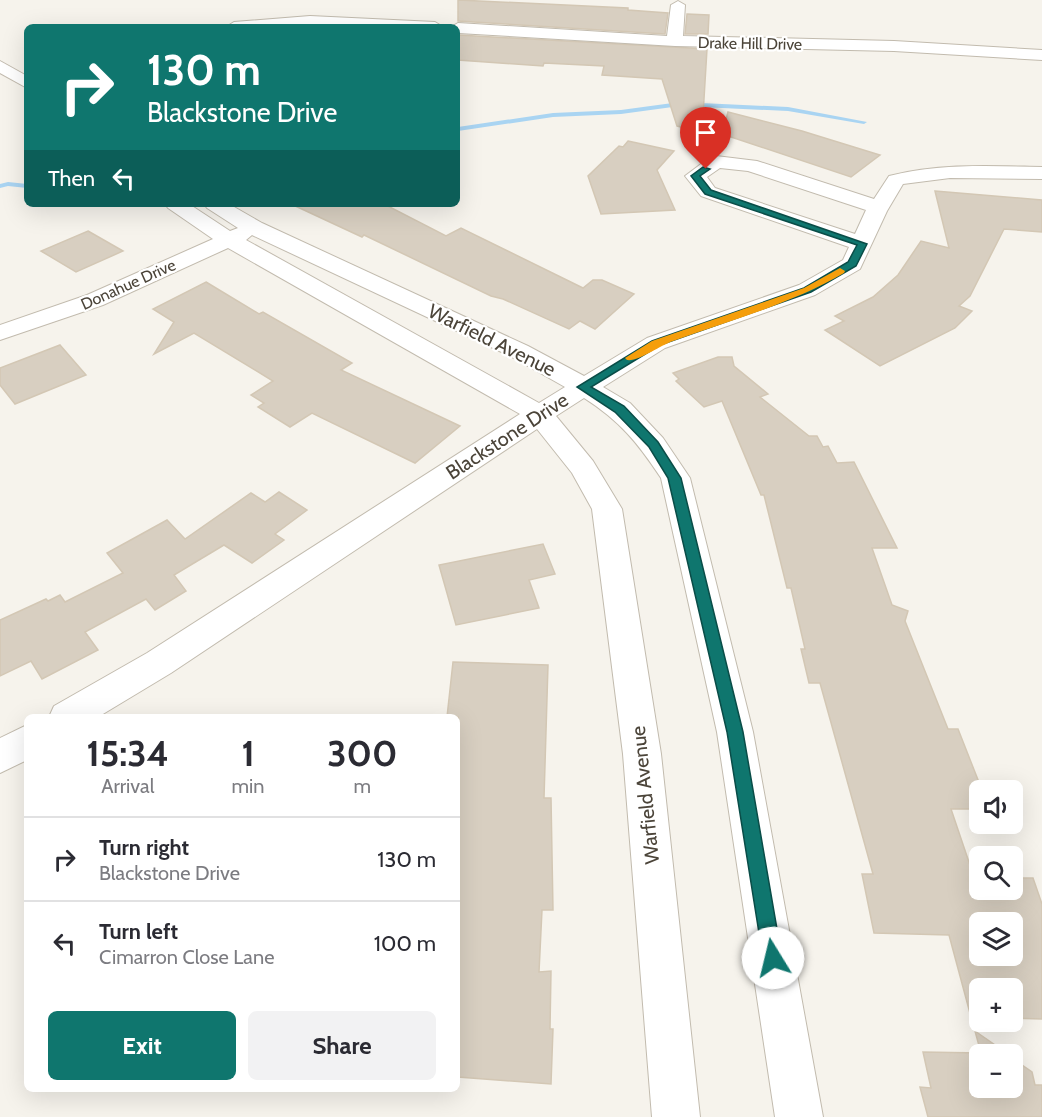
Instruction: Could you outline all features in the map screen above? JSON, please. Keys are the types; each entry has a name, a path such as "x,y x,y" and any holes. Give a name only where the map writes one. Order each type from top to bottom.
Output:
{"street":[{"path":"675,41 678,5"},
{"path":"272,24 310,21 372,24"},
{"name":"Drake Hill Drive","path":"460,28 675,41 894,46 1042,55"},
{"path":"0,66 24,78"},
{"path":"0,82 24,79"},
{"path":"862,244 708,192 695,176 716,162 750,165 878,207"},
{"name":"Blackstone Drive","path":"73,714 159,663 540,414 656,343 807,290 852,264 878,207 896,180 919,173 982,170 1042,173"},
{"name":"Warfield Avenue","path":"182,207 519,351 620,409 653,444 675,478 735,732 799,1117"},
{"name":"Warfield Avenue","path":"217,207 241,233 458,370 540,414 583,468 607,508 642,754 676,1117"},
{"name":"Donahue Drive","path":"0,333 96,300 241,233"},
{"path":"0,757 24,743"}],"building":[{"path":"458,0 628,8 628,10 668,13 665,34 458,21"},
{"path":"687,14 709,15 708,34 685,34"},
{"path":"460,35 707,49 702,132 677,126 662,79 602,75 604,66 544,63 543,66 460,60"},
{"path":"728,112 802,131 880,155 851,177 722,134"},
{"path":"628,141 674,151 657,170 675,210 601,214 588,176 619,146 623,147"},
{"path":"935,191 1042,200 1042,232 1004,229 970,296 959,306 972,311 955,328 880,366 825,330 844,321 835,316 873,297 898,275 921,241 949,248"},
{"path":"297,207 390,207 446,236 461,228 583,288 593,280 602,280 634,294 595,329 580,321 569,329 503,299 491,296 364,235 362,237"},
{"path":"88,231 123,251 76,272 41,251"},
{"path":"206,282 259,314 263,312 352,363 341,370 460,426 415,463 312,413 290,427 258,407 264,403 251,395 273,381 194,333 154,354 174,322 153,309"},
{"path":"60,345 86,375 15,404 0,385 0,368"},
{"path":"718,357 732,357 734,366 768,394 760,397 809,436 817,436 823,447 828,446 837,463 854,462 897,548 872,548 892,605 908,611 905,621 948,729 958,729 978,780 969,780 969,809 951,809 969,862 969,900 1023,900 1023,878 1033,878 1042,904 1042,1019 1023,1018 1023,978 969,978 969,1010 949,935 874,933 862,874 873,874 820,683 809,683 801,649 805,649 791,588 787,588 764,495 761,495 722,401 704,407 676,381 679,379 673,373"},
{"path":"279,492 307,510 275,534 284,540 252,563 224,545 174,575 186,591 155,610 146,599 85,632 98,650 42,679 31,661 0,676 0,620 60,595 65,602 123,573 107,553 167,520 185,539 251,493 265,502"},
{"path":"543,544 555,574 529,580 539,608 456,625 439,565"},
{"path":"453,662 548,665 544,798 551,798 553,910 542,910 539,972 551,971 550,1029 553,1029 551,1084 460,1077 460,714 447,714"},
{"path":"975,1032 994,1044 979,1044"},
{"path":"923,1052 969,1053 969,1098 1023,1098 1023,1066 1032,1072 1035,1085 1042,1085 1042,1117 928,1117 920,1087 931,1088"}],"waterway":[{"path":"460,129 553,115 621,112 680,104 788,109 864,122"},
{"path":"0,186 8,184 24,186"}],"slow traffic":[{"path":"631,358 656,343 807,290 840,271"}],"route":[{"path":"706,169 695,176 708,192 862,244 852,264 807,290 656,343 583,387 620,409 653,444 675,478 735,732 773,958"}]}
